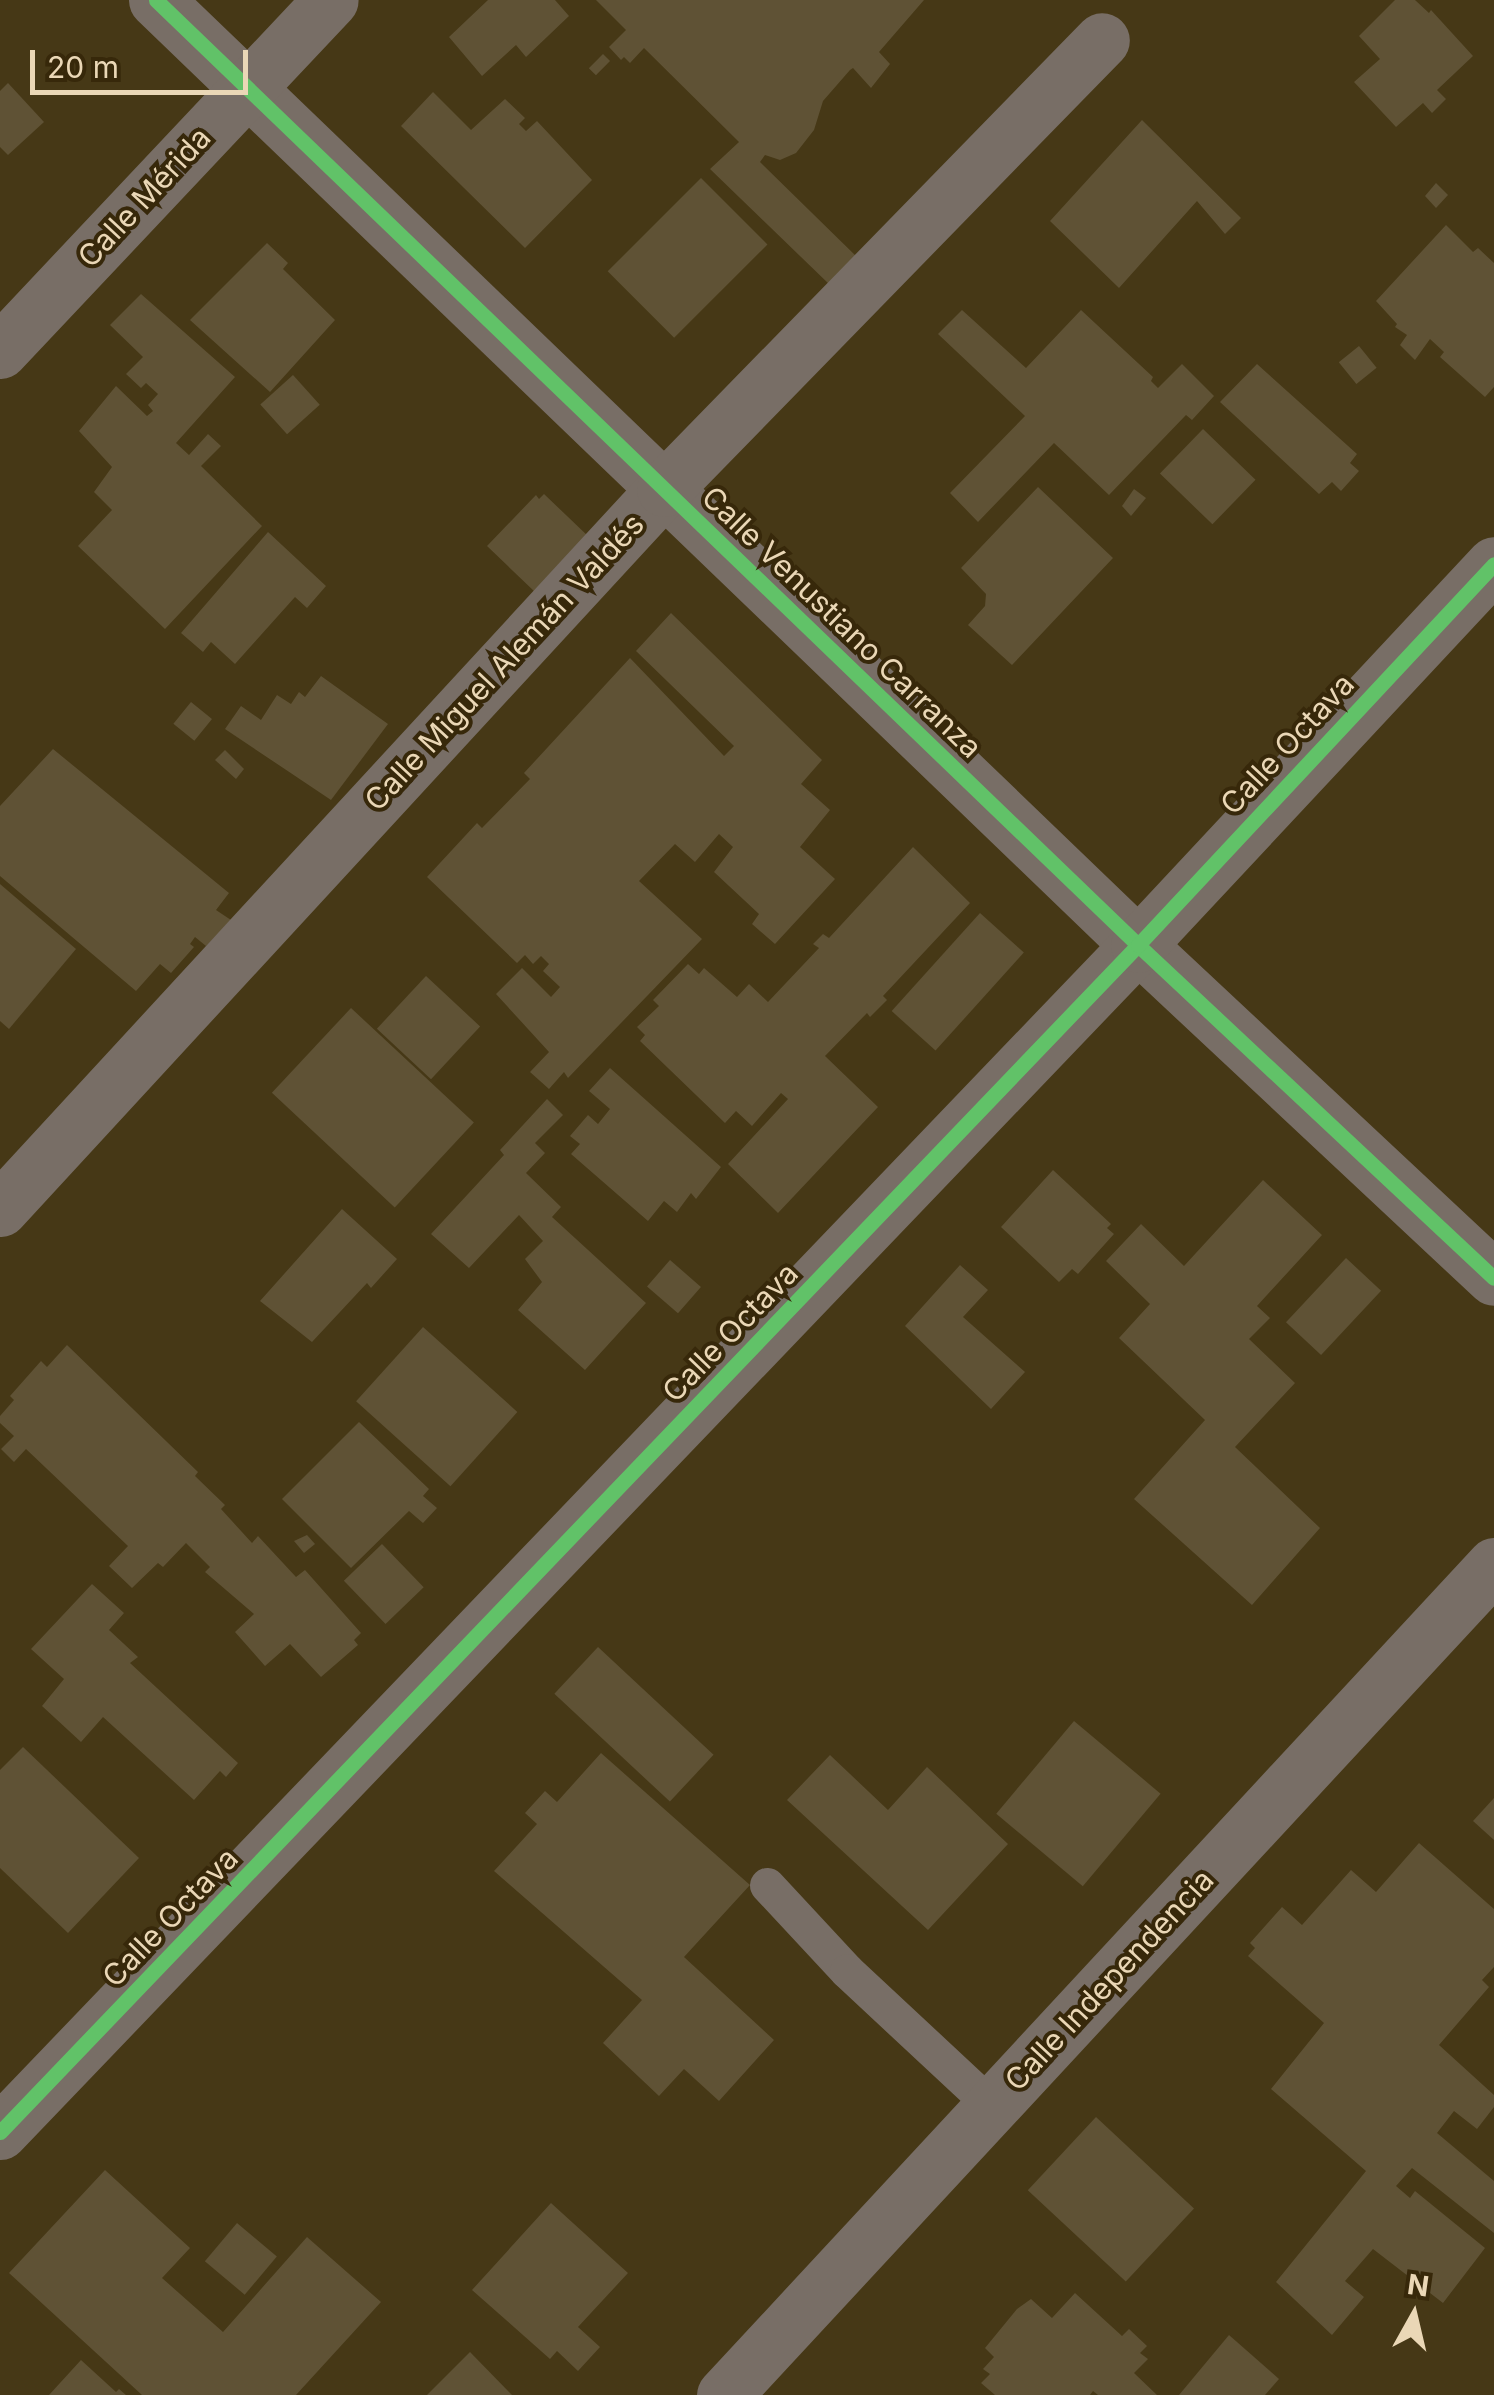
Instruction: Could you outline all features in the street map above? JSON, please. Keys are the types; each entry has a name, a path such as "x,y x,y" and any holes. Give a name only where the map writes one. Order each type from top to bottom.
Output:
{"street":[{"name":"Calle Venustiano Carranza","path":"156,0 1138,945 1494,1278"},
{"name":"Calle Mérida","path":"0,352 330,0"},
{"name":"Calle Miguel Alemán Valdés","path":"0,1209 664,489 1102,40"},
{"name":"Calle Octava","path":"0,2132 1138,945 1494,564"},
{"name":"Calle Independencia","path":"724,2395 1494,1565"}],"lane":[{"path":"767,1884 847,1970 992,2106"}],"building":[{"path":"488,0 555,0 569,16 526,57 516,45 482,76 449,37"},
{"path":"596,0 924,0 879,52 890,64 871,88 853,68 850,70 823,101 814,130 796,153 780,160 765,155 760,162 858,258 831,286 710,169 739,142 644,48 630,63 624,57 621,60 609,47 626,30"},
{"path":"1395,0 1415,0 1429,13 1431,10 1473,56 1437,90 1446,99 1432,113 1423,103 1396,127 1354,82 1380,59 1359,36"},
{"path":"603,54 610,61 596,75 589,68"},
{"path":"8,83 44,122 8,155 0,147 0,91"},
{"path":"433,92 471,130 505,99 525,118 519,124 526,131 537,121 592,180 525,248 401,126"},
{"path":"1142,120 1241,218 1225,234 1197,201 1119,288 1050,221"},
{"path":"701,178 767,244 674,338 608,271"},
{"path":"1436,183 1448,195 1436,208 1425,196"},
{"path":"1446,225 1473,252 1478,248 1494,263 1494,387 1485,397 1440,357 1444,352 1430,339 1415,360 1400,345 1407,335 1395,327 1397,324 1376,301"},
{"path":"267,243 288,263 283,269 335,320 270,392 190,320"},
{"path":"141,294 235,377 176,443 189,455 208,434 221,446 201,466 262,526 165,629 78,546 112,510 94,492 112,467 79,431 116,386 147,416 153,411 148,405 158,394 146,383 141,388 126,374 143,357 110,325"},
{"path":"962,310 1026,368 1081,310 1153,377 1151,381 1158,388 1182,364 1214,396 1192,420 1186,415 1109,495 1054,443 978,522 950,493 1025,416 938,334"},
{"path":"1359,346 1377,368 1356,384 1339,362"},
{"path":"1257,364 1357,454 1350,463 1359,471 1341,491 1332,482 1319,494 1220,402"},
{"path":"293,375 320,405 287,434 260,404"},
{"path":"1203,429 1256,480 1212,524 1160,474"},
{"path":"1038,487 1113,558 1012,665 968,625 985,606 986,594 961,568"},
{"path":"1134,489 1146,498 1131,516 1122,506"},
{"path":"544,494 589,537 536,593 487,546 536,495 539,499"},
{"path":"268,532 326,586 307,608 295,597 235,664 211,642 203,652 181,633"},
{"path":"671,613 822,760 801,784 830,810 800,847 835,879 775,944 752,924 759,914 714,872 733,847 719,834 695,862 675,844 639,881 702,939 568,1078 564,1072 549,1089 530,1072 549,1052 496,994 522,968 551,997 560,987 543,971 549,964 541,956 533,964 525,955 517,963 427,877 477,823 482,828 530,779 524,773 630,658 724,756 734,746 636,651"},
{"path":"321,676 388,724 331,800 225,729 241,706 261,720 277,695 291,704 299,692 305,697"},
{"path":"191,702 212,719 194,741 173,724"},
{"path":"53,749 229,893 216,910 231,920 206,946 195,937 190,944 194,947 171,973 160,964 136,991 0,876 0,806"},
{"path":"225,750 244,769 236,779 215,760"},
{"path":"913,847 970,903 883,996 887,1000 870,1017 867,1013 825,1056 878,1107 778,1213 728,1164 788,1099 781,1093 752,1126 736,1111 725,1123 640,1041 645,1035 637,1027 659,1006 653,1000 688,964 699,974 704,968 737,997 749,984 768,1002 819,948 813,944 823,934 829,938"},
{"path":"0,884 76,949 9,1029 0,1021"},
{"path":"980,913 1024,952 936,1051 892,1011"},
{"path":"426,976 480,1026 431,1079 377,1029"},
{"path":"351,1008 474,1123 395,1207 272,1093"},
{"path":"610,1068 721,1167 696,1199 691,1193 677,1212 664,1201 648,1221 571,1154 580,1144 570,1136 588,1115 598,1124 610,1109 589,1091"},
{"path":"547,1099 563,1115 535,1143 545,1153 526,1173 561,1207 552,1217 646,1303 585,1370 518,1310 542,1282 525,1259 543,1241 519,1215 469,1268 431,1234 504,1155 500,1150"},
{"path":"1053,1170 1111,1224 1107,1228 1114,1234 1078,1274 1072,1269 1059,1282 1001,1227"},
{"path":"1263,1180 1322,1235 1257,1306 1270,1318 1249,1339 1295,1383 1235,1447 1320,1528 1252,1605 1134,1499 1205,1420 1119,1338 1150,1304 1106,1261 1141,1224 1184,1266"},
{"path":"342,1209 397,1259 371,1288 367,1283 312,1342 260,1301"},
{"path":"1346,1258 1381,1291 1321,1355 1286,1322"},
{"path":"670,1260 701,1287 678,1313 647,1286"},
{"path":"960,1265 988,1290 963,1317 1025,1372 991,1409 905,1326"},
{"path":"423,1327 517,1412 450,1486 356,1401"},
{"path":"67,1345 198,1472 195,1476 225,1505 221,1509 252,1543 258,1536 296,1577 305,1570 361,1633 354,1640 358,1645 321,1677 290,1644 265,1666 235,1632 254,1614 205,1572 210,1567 186,1543 163,1567 158,1563 132,1588 109,1566 128,1546 26,1449 14,1462 1,1449 14,1436 0,1423 0,1416 14,1400 10,1396 41,1361 47,1367"},
{"path":"359,1422 429,1489 423,1496 437,1508 423,1523 409,1511 351,1568 282,1499"},
{"path":"307,1535 315,1544 304,1553 294,1541"},
{"path":"382,1544 424,1587 386,1624 344,1581"},
{"path":"92,1584 124,1613 109,1630 138,1657 130,1663 238,1763 226,1777 220,1771 194,1800 103,1717 81,1742 42,1706 64,1679 31,1649"},
{"path":"598,1647 714,1755 670,1802 554,1694"},
{"path":"1074,1721 1161,1794 1083,1886 996,1814"},
{"path":"23,1747 139,1858 68,1933 0,1868 0,1770"},
{"path":"601,1753 750,1885 684,1957 774,2040 719,2101 684,2069 659,2096 603,2043 642,2000 494,1871 537,1824 525,1813 545,1791 557,1802"},
{"path":"830,1755 888,1810 927,1767 1008,1844 928,1930 787,1800"},
{"path":"1494,1798 1494,1840 1473,1821"},
{"path":"1419,1843 1494,1909 1494,1967 1482,1980 1489,1987 1439,2045 1494,2095 1494,2107 1477,2129 1454,2111 1437,2133 1494,2181 1494,2233 1412,2168 1396,2186 1410,2198 1415,2191 1485,2248 1443,2303 1373,2249 1345,2281 1364,2297 1332,2335 1276,2282 1366,2171 1271,2089 1324,2023 1248,1956 1255,1948 1250,1943 1282,1907 1302,1925 1351,1870 1376,1892"},
{"path":"1096,2117 1194,2208 1126,2282 1028,2190"},
{"path":"105,2170 190,2248 162,2278 223,2332 307,2237 381,2302 296,2395 142,2395 9,2273"},
{"path":"551,2203 628,2273 578,2327 600,2347 578,2371 557,2351 550,2359 472,2290"},
{"path":"237,2223 277,2256 245,2295 205,2261"},
{"path":"1075,2293 1122,2336 1129,2329 1147,2346 1140,2353 1148,2359 1134,2373 1157,2395 1098,2395 1093,2391 1090,2395 995,2395 981,2383 990,2374 983,2369 994,2357 985,2348 1017,2309 1031,2299 1052,2318"},
{"path":"1229,2335 1279,2379 1265,2395 1179,2395"},
{"path":"470,2352 512,2395 427,2395"},
{"path":"81,2360 116,2392 119,2389 126,2395 49,2395"}],"cycle path":[{"path":"156,0 1138,945 1494,1278"},
{"path":"0,2132 1138,945 1494,564"}]}
